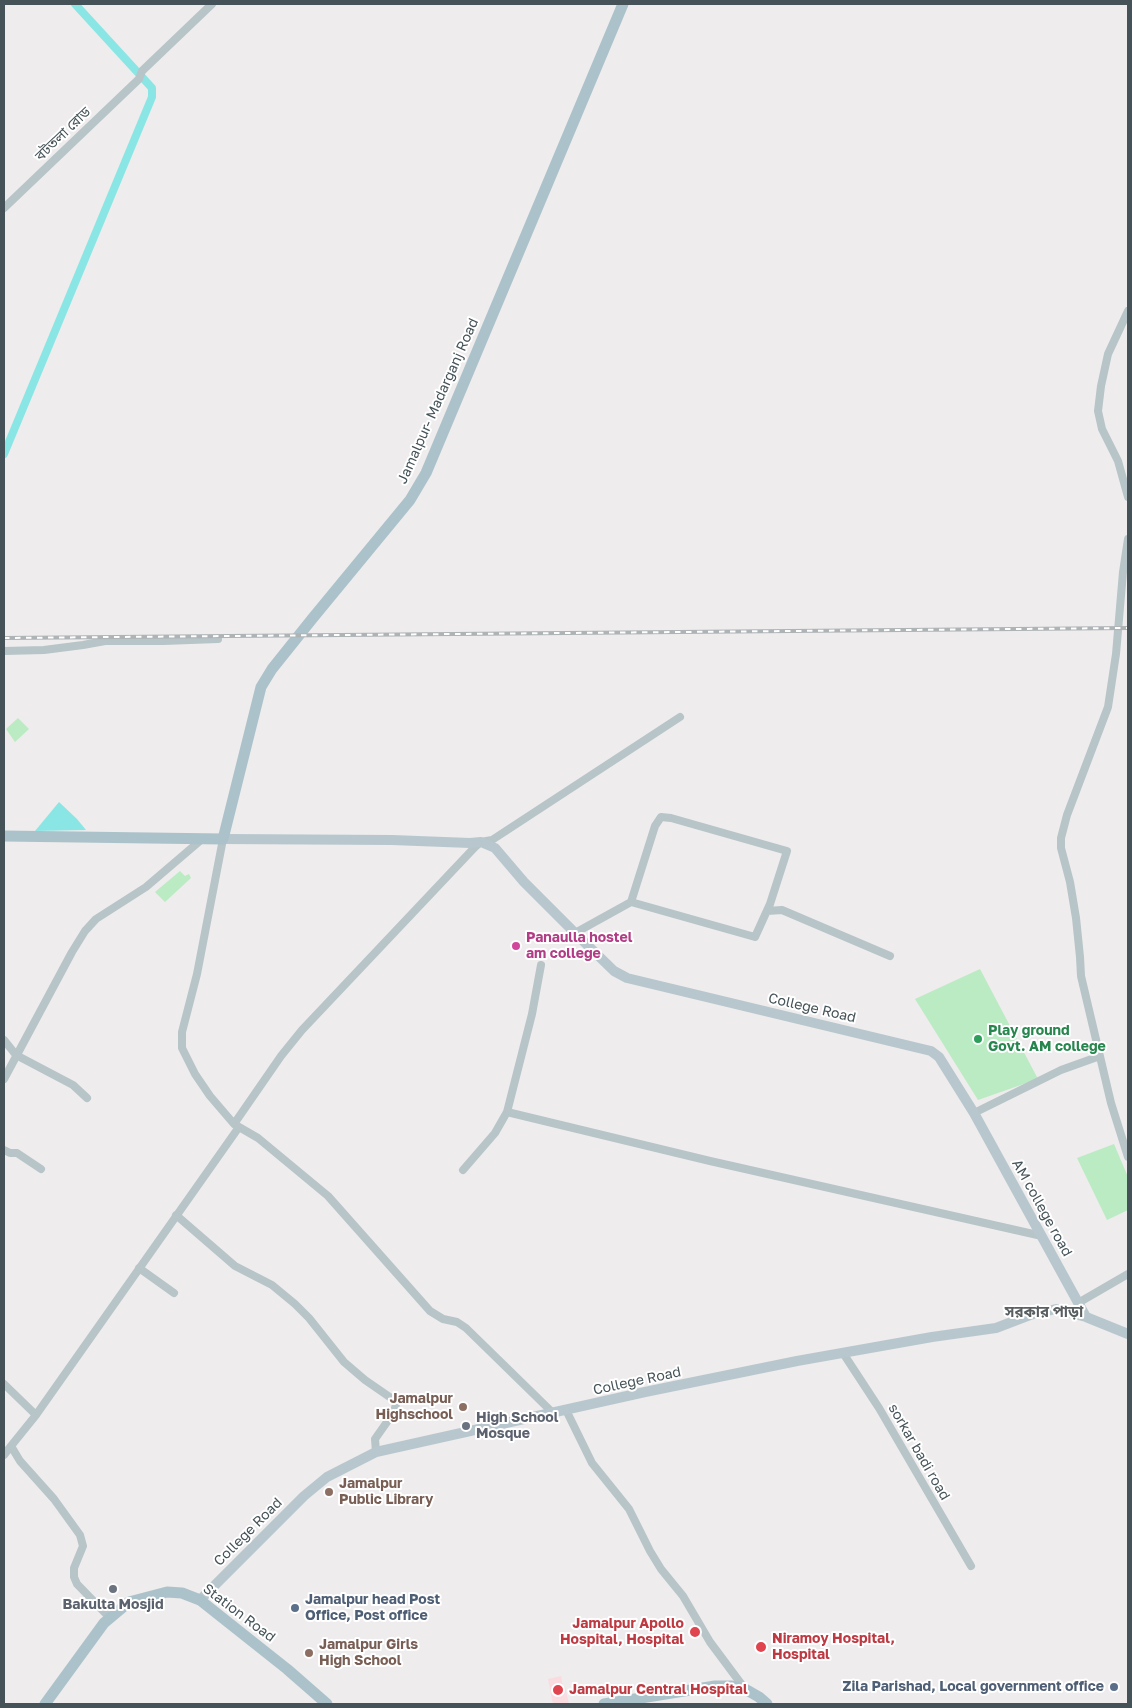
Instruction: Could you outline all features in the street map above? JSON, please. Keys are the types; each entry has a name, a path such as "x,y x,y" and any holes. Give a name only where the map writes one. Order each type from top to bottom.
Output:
{"main road":[{"name":"Jamalpur- Madarganj Road","path":"223,839 261,687 312,619 410,500 426,472 622,4"},
{"path":"4,836 201,840 482,842 495,848 524,882 575,933"},
{"name":"College Road","path":"575,933 614,971 627,978 931,1051 939,1057 974,1113"},
{"name":"AM college road","path":"974,1113 1086,1317"},
{"name":"College Road","path":"200,1600 304,1496 327,1476 376,1452 646,1392 932,1336 996,1328 1030,1315 1056,1309 1086,1317 1128,1334"},
{"name":"Station Road","path":"45,1704 110,1618 129,1602 167,1592 182,1593 200,1600 287,1669 327,1704"},
{"path":"604,1704 716,1686 732,1686 744,1689 767,1704"}],"street":[{"name":"বটতলা রোড","path":"4,208 212,4"},
{"path":"1128,311 1108,354 1098,411 1102,429 1118,461 1128,497"},
{"path":"1128,539 1123,572 1116,654 1108,707 1067,815 1061,838 1061,848 1070,882 1076,918 1081,976 1110,1103 1128,1157"},
{"path":"4,651 44,650 105,641 163,641 218,638"},
{"path":"4,1455 36,1415 302,1030 468,854 482,842 492,840 680,716"},
{"path":"575,933 631,902 655,826 661,817 671,818 787,851 773,896 755,937 631,902"},
{"path":"223,839 197,974 182,1032 182,1048 195,1074 210,1096 237,1125 258,1138 328,1196 430,1311 443,1320 457,1322 466,1328 553,1413"},
{"path":"4,1079 85,931 96,919 146,886 201,840"},
{"path":"773,896 782,910"},
{"path":"767,911 782,910 890,956"},
{"path":"463,1170 495,1133 507,1112 532,1014 541,965"},
{"path":"4,1040 16,1055 73,1085 87,1098"},
{"path":"974,1113 1061,1070 1100,1056"},
{"path":"507,1112 710,1161 1042,1236"},
{"path":"4,1150 10,1153 17,1153 41,1169"},
{"path":"176,1215 235,1266 272,1285 295,1304 309,1318 344,1362 365,1380 394,1400 396,1404 394,1412 375,1439 376,1452"},
{"path":"139,1268 174,1293"},
{"path":"1078,1303 1128,1274"},
{"name":"sorkar badi road","path":"843,1353 879,1408 970,1566"},
{"path":"4,1384 36,1415"},
{"path":"566,1410 592,1463 630,1509 650,1551 661,1569 683,1596 706,1635 744,1689"},
{"path":"11,1446 20,1461 54,1500 80,1535 83,1546 74,1568 74,1577 77,1584 110,1618"}],"shaded area":[{"name":"Jamalpur Central Hospital","path":"561,1676 569,1704 553,1704 548,1679"}],"green space":[{"path":"18,718 29,729 15,742 6,729"},
{"path":"180,871 185,876 189,874 191,878 165,902 155,892"},
{"name":"Play ground Govt. AM college","path":"980,969 1038,1079 978,1100 915,999"},
{"path":"1114,1144 1128,1177 1128,1210 1107,1220 1077,1158"}],"water":[{"path":"59,802 77,819 86,830 35,831"}],"waterway":[{"path":"4,454 152,97 152,88 75,4"}],"railway":[{"path":"4,638 1128,628"}],"place":[{"name":"Panaulla hostel am college","path":"516,946"},
{"name":"Play ground Govt. AM college","path":"978,1039"},
{"name":"Jamalpur Highschool","path":"463,1407"},
{"name":"High School Mosque","path":"466,1426"},
{"name":"Jamalpur Public Library","path":"329,1492"},
{"name":"Bakulta Mosjid","path":"113,1589"},
{"name":"Jamalpur head Post Office, Post office","path":"295,1608"},
{"name":"Jamalpur Apollo Hospital, Hospital","path":"695,1632"},
{"name":"Niramoy Hospital, Hospital","path":"761,1647"},
{"name":"Jamalpur Girls High School","path":"309,1653"},
{"name":"Zila Parishad, Local government office","path":"1114,1687"},
{"name":"Jamalpur Central Hospital","path":"558,1690"}],"district":[{"name":"সরকার পাড়া","path":"1044,1312"}]}
